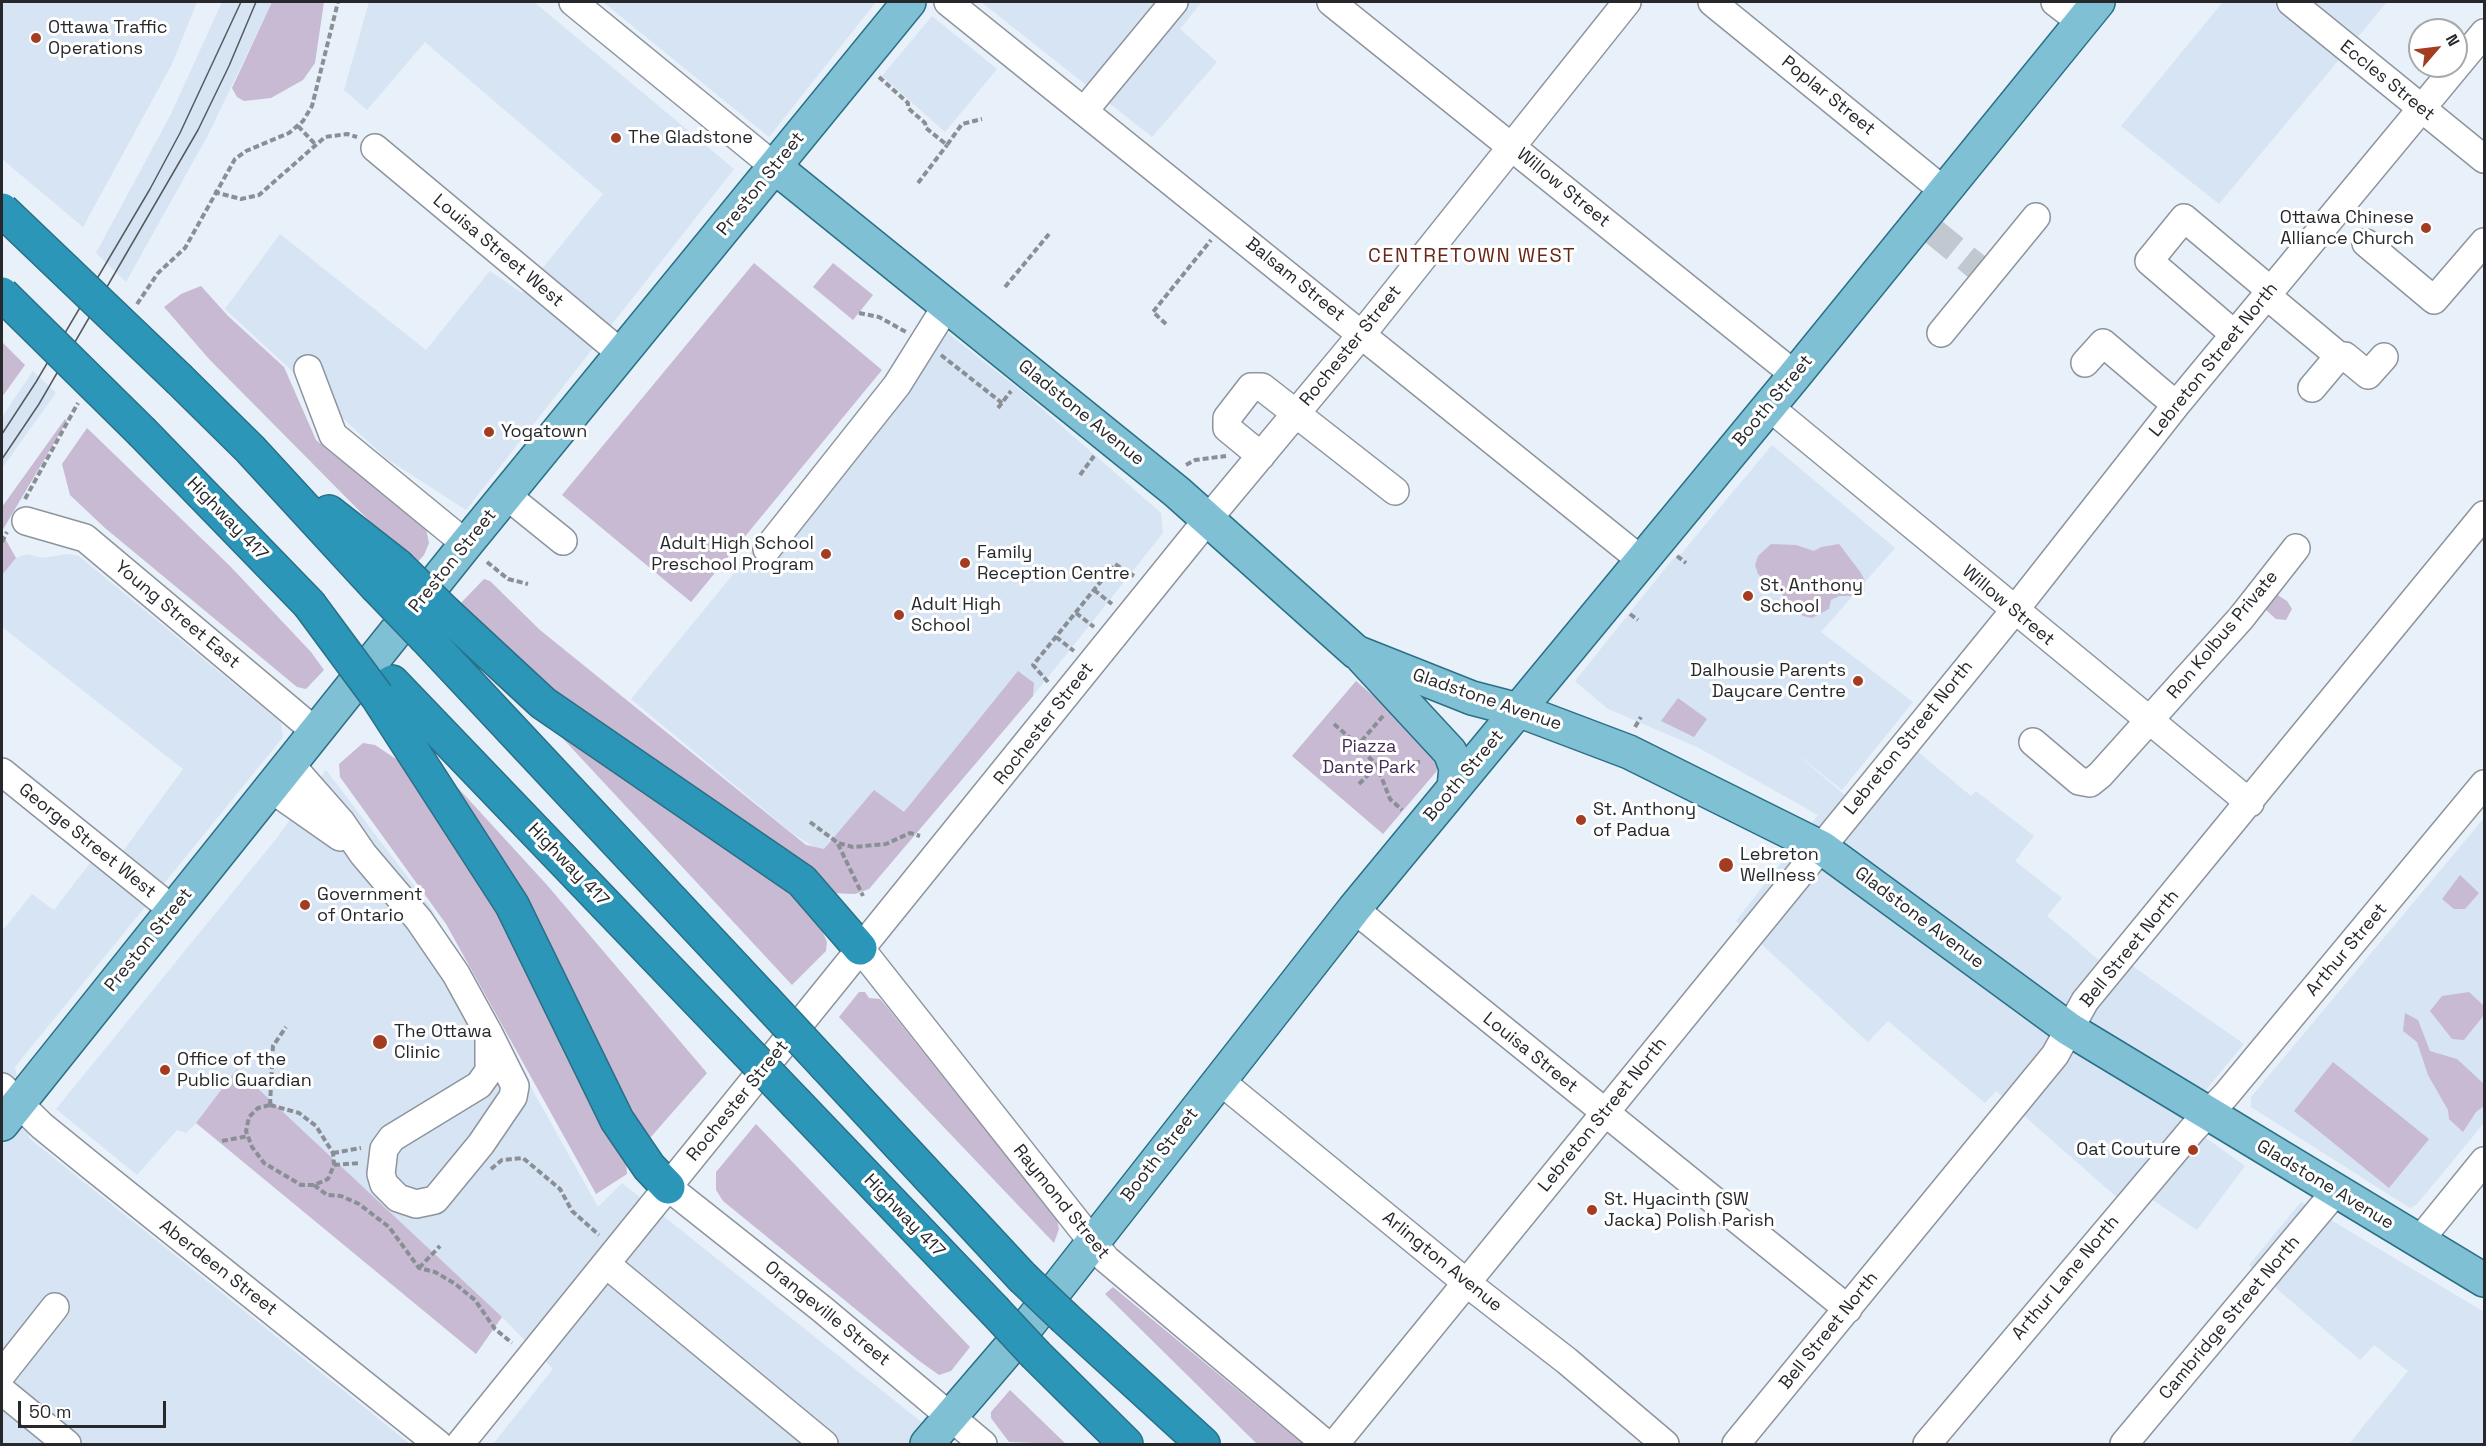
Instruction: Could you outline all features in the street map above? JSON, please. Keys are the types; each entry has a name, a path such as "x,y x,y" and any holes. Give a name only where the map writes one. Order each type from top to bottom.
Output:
{"highway":[{"path":"2,210 250,449 387,576 436,626 763,998 1022,1277 1203,1444"},
{"name":"Highway 417","path":"2,294 143,433 309,604 384,689 725,1029 1036,1355 1126,1444"},
{"path":"436,626 543,703 802,881 860,948"},
{"path":"384,689 512,905 617,1120 649,1167 668,1187"}],"main road":[{"name":"Preston Street","path":"7,1105 173,910 316,732 476,553 506,495 909,2"},
{"name":"Booth Street","path":"927,1444 1018,1338 1354,909 1795,375 2089,12"},
{"name":"Gladstone Avenue","path":"775,167 1088,418 1208,519 1356,652 1472,698 1518,710 1629,752 1822,848 2069,1029 2484,1280"},
{"path":"1356,652 1450,752 1456,768 1454,788"}],"street":[{"name":"Gladstone Avenue","path":"573,2 775,167"},
{"name":"Balsam Street","path":"948,2 1641,560"},
{"path":"1084,111 1174,2"},
{"name":"Willow Street","path":"1331,2 1795,375"},
{"name":"Rochester Street","path":"460,1444 1208,519 1362,334 1627,2"},
{"name":"Poplar Street","path":"1712,2 1944,191"},
{"path":"2055,2 2089,12"},
{"name":"Eccles Street","path":"2291,2 2484,159"},
{"name":"Lebreton Street North","path":"1335,1444 1468,1284 1604,1113 2014,611 2176,405 2484,33"},
{"name":"Louisa Street West","path":"375,148 622,354"},
{"path":"1941,333 2036,217"},
{"path":"2234,334 2149,261 2184,219 2339,356 2345,356 2368,375 2384,357"},
{"path":"2366,243 2434,300 2484,242"},
{"path":"767,549 897,385 947,305"},
{"path":"2085,363 2103,343 2176,405"},
{"path":"2312,388 2339,356"},
{"path":"308,369 333,435 476,553"},
{"path":"1261,456 1227,428 1227,418 1251,387 1262,387 1395,491"},
{"name":"Willow Street","path":"1768,406 2014,611 2250,803"},
{"path":"506,495 563,541"},
{"name":"Young Street East","path":"26,521 85,538 316,732"},
{"name":"Bell Street North","path":"1736,1444 2055,1055 2085,1001 2481,525"},
{"name":"Ron Kolbus Private","path":"2033,742 2079,781 2090,783 2100,775 2241,618 2296,548"},
{"name":"George Street West","path":"2,772 173,910"},
{"path":"280,776 363,854 419,920 456,974 489,1034 515,1091 473,1155 435,1200 416,1204 398,1198 384,1184 380,1165 384,1149 392,1138 479,1085 489,1071 489,1034"},
{"name":"Arthur Street","path":"2207,1114 2225,1096 2484,784"},
{"name":"Louisa Street","path":"1354,909 1848,1309"},
{"name":"Raymond Street","path":"860,948 1106,1259 1326,1444"},
{"name":"Arlington Avenue","path":"1219,1080 1468,1284 1567,1361 1665,1444"},
{"name":"Aberdeen Street","path":"7,1105 42,1126 438,1444"},
{"name":"Arthur Lane North","path":"1927,1444 2207,1114"},
{"path":"2419,1241 2484,1161"},
{"name":"Orangeville Street","path":"668,1187 983,1444"},
{"name":"Cambridge Street North","path":"2124,1444 2336,1191"},
{"path":"606,1264 824,1444"},
{"path":"2,1374 55,1307"},
{"path":"2,1391 67,1444"}],"path":[{"path":"338,2 312,106 298,126 246,151 235,159 214,192 241,199 259,195 315,144 332,135 347,134 364,140 375,148"},
{"path":"878,76 908,102 908,108 925,123 926,128 947,145"},
{"path":"918,183 962,124 981,119"},
{"path":"298,126 315,144"},
{"path":"1005,286 1049,234"},
{"path":"1166,324 1153,312 1214,237"},
{"path":"859,313 879,317 912,336"},
{"path":"933,350 1002,403"},
{"path":"998,408 1017,384"},
{"path":"1186,465 1194,460 1233,456"},
{"path":"1080,475 1091,460"},
{"path":"476,553 508,579 528,584"},
{"path":"1048,682 1033,665 1115,564 1134,576"},
{"path":"1095,590 1112,604"},
{"path":"1076,613 1094,627"},
{"path":"1056,637 1074,651"},
{"path":"1358,745 1391,707"},
{"path":"1635,726 1641,717"},
{"path":"1334,724 1377,766 1390,799 1405,813"},
{"path":"1359,783 1377,766 1420,762"},
{"path":"810,822 838,843 853,847 886,844 910,833 920,836"},
{"path":"838,843 863,896"},
{"path":"270,1105 273,1046 286,1027"},
{"path":"270,1105 299,1113 316,1126 333,1153 333,1165 328,1179 314,1185 301,1185 264,1163 252,1147 246,1131 249,1117 258,1108 270,1105"},
{"path":"222,1141 248,1136"},
{"path":"333,1153 365,1148 384,1149"},
{"path":"473,1155 483,1162 486,1168 493,1169 502,1160 523,1158 560,1189 572,1211 599,1235"},
{"path":"314,1185 327,1195 341,1196 359,1204 389,1227 419,1268 435,1272 454,1283 475,1300 495,1329 513,1344"},
{"path":"419,1268 440,1246"}],"shaded area":[{"path":"2,2 197,2 172,64 83,227 2,159"},
{"path":"222,2 272,2 208,135 126,282 96,253 171,114"},
{"path":"369,2 534,2 734,169 466,510 387,459 225,309 280,234 426,350 490,271 522,293 603,194 425,42 367,110 344,90"},
{"path":"603,2 876,2 769,137"},
{"path":"981,2 1202,2 1180,29 1217,62 1152,137"},
{"path":"2223,2 2387,2 2219,204 2121,126"},
{"path":"932,16 997,69 945,132 882,76"},
{"name":"Adult High School","path":"925,315 1025,394 1161,513 1163,533 1033,696 873,884 792,833 631,699 893,379"},
{"path":"33,371 56,393 2,468 2,417"},
{"path":"1772,445 1895,548 1821,632 1913,702 1842,790 1793,751 1867,814 1917,751 1971,796 1976,791 2034,836 2015,861 2062,898 2047,916 2120,978 2131,965 2244,1044 2181,1120 2245,1166 2197,1230 2144,1194 2130,1209 1996,1091 1985,1103 1888,1021 1868,1042 1736,921 1818,815 1697,747 1608,709 1575,681 1672,560 1681,554"},
{"path":"27,554 42,558 67,554 79,556 281,723 283,737 15,1067 29,1138 410,1444 2,1444 2,931 32,894 54,910 90,863 124,850 183,769 2,627 2,575 16,558"},
{"path":"326,770 429,905 598,1207 622,1183 949,1444 493,1444 553,1369 502,1317 237,1070 196,1123 186,1133 177,1130 137,1175 56,1109 276,839"},
{"path":"2484,818 2484,1123 2417,1204 2410,1208 2251,1107 2251,1097"},
{"path":"2301,1202 2484,1312 2484,1444 2349,1444 2408,1371 2374,1345 2360,1360 2249,1265"}],"green space":[{"path":"272,2 324,2 315,63 303,80 271,98 244,101 237,97 232,88"},
{"path":"754,263 882,370 691,602 562,495"},
{"path":"833,263 873,295 853,320 813,287"},
{"path":"201,286 228,316 284,367 316,440 401,508 408,505 423,515 429,543 424,555 414,566 209,359 164,307 181,294"},
{"path":"2,342 25,365 2,397"},
{"path":"65,419 67,421 2,531 2,507"},
{"path":"87,428 230,566 311,652 324,670 306,689 297,687 105,528 70,495 62,464"},
{"path":"2,533 16,558 2,575"},
{"path":"1771,544 1796,545 1814,551 1821,547 1839,544 1861,573 1865,581 1865,592 1857,596 1839,596 1831,600 1829,609 1812,618 1803,616 1787,606 1780,589 1773,582 1764,580 1758,574 1755,565 1758,556"},
{"path":"484,579 490,581 540,630 806,845 824,849 874,790 904,812 1018,671 1034,683 1033,696 869,889 855,894 831,893 583,719 457,607"},
{"path":"2276,594 2287,601 2292,609 2286,620 2276,619 2266,610 2265,606"},
{"name":"Piazza Dante Park","path":"1356,681 1447,759 1383,834 1292,756"},
{"path":"1678,698 1707,719 1694,737 1661,721"},
{"path":"541,715 752,859 816,916 827,942 826,951 792,985"},
{"path":"363,743 375,745 402,763 497,905 626,1160 627,1174 596,1194 446,924 340,777 339,764"},
{"path":"459,789 547,885 707,1073 650,1138 622,1101 458,793"},
{"path":"2460,875 2479,893 2465,909 2454,909 2442,899"},
{"path":"859,992 865,992 869,998 880,999 887,1007 1057,1219 1059,1229 1054,1243 839,1017"},
{"path":"2469,992 2484,1006 2484,1015 2464,1040 2452,1039 2430,1011 2442,996"},
{"path":"2405,1013 2418,1020 2430,1051 2457,1059 2484,1084 2484,1106 2476,1112 2463,1132 2449,1119 2448,1110 2428,1075 2417,1042 2403,1031"},
{"path":"2333,1062 2429,1139 2389,1188 2294,1111"},
{"path":"237,1069 502,1317 476,1354 196,1123"},
{"path":"756,1124 970,1347 951,1371 939,1375 918,1360 723,1201 716,1190 716,1172"},
{"path":"1113,1287 1303,1444 1257,1444 1105,1294"},
{"path":"1010,1390 1066,1444 1009,1442 991,1418 991,1412"}],"tunnel":[{"path":"1934,232 1988,276"}],"tram line":[{"path":"2,434 36,382 150,189 180,133 241,2"},
{"path":"2,459 39,404 198,130 229,66 256,2"}],"place":[{"name":"Ottawa Traffic Operations","path":"36,38"},
{"name":"The Gladstone","path":"616,138"},
{"name":"Ottawa Chinese Alliance Church","path":"2426,228"},
{"name":"Yogatown","path":"489,432"},
{"name":"Adult High School Preschool Program","path":"826,554"},
{"name":"Family Reception Centre","path":"965,563"},
{"name":"St. Anthony School","path":"1748,596"},
{"name":"Adult High School","path":"899,615"},
{"name":"Dalhousie Parents Daycare Centre","path":"1858,681"},
{"name":"St. Anthony of Padua","path":"1581,820"},
{"name":"Lebreton Wellness","path":"1726,865"},
{"name":"Government of Ontario","path":"305,905"},
{"name":"The Ottawa Clinic","path":"380,1042"},
{"name":"Office of the Public Guardian","path":"165,1070"},
{"name":"Oat Couture","path":"2193,1150"},
{"name":"St. Hyacinth (SW Jacka) Polish Parish","path":"1592,1210"}],"district":[{"name":"CENTRETOWN WEST","path":"1472,257"}]}
